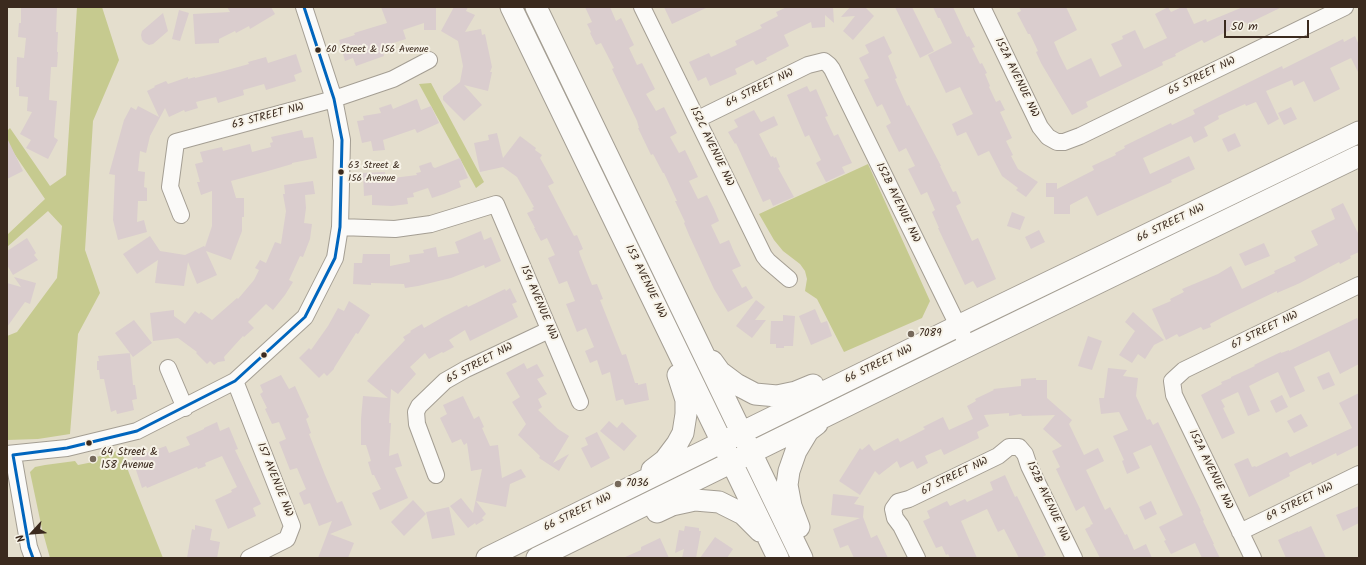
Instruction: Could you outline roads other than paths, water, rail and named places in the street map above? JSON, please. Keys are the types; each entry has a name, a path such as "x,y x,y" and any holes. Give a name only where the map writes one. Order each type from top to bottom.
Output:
{"main road":[{"name":"153 AVENUE NW","path":"511,7 776,555"},
{"name":"153 AVENUE NW","path":"536,7 802,558"},
{"name":"66 STREET NW","path":"487,558 958,326 1359,132"},
{"name":"66 STREET NW","path":"537,558 1359,156"},
{"path":"615,221 638,292 679,377 686,400 686,414 683,432 678,444 665,460 635,485"},
{"path":"697,342 720,372 736,384 755,394 777,396 796,392 832,378 871,369"},
{"path":"813,558 799,528 791,506 787,484 790,464 796,451 808,431 828,415"},
{"path":"545,558 598,541 672,505 695,500 719,502 743,514 760,531 776,555"}],"street":[{"path":"33,558 29,547 10,454 67,448 137,431 185,408 235,381 305,317 335,258 340,227 342,140 334,99 304,7"},
{"name":"152C AVENUE NW","path":"642,7 764,256 789,279"},
{"name":"152A AVENUE NW","path":"982,7 1040,127 1048,137 1057,142"},
{"name":"65 STREET NW","path":"1057,142 1064,142 1080,136 1346,7"},
{"name":"63 STREET NW","path":"181,215 170,188 176,142 334,99 393,79 429,60"},
{"name":"64 STREET NW","path":"698,119 816,62 824,61"},
{"name":"152B AVENUE NW","path":"824,61 832,69 968,346"},
{"name":"154 AVENUE NW","path":"340,227 395,229 431,224 496,204 580,402"},
{"name":"67 STREET NW","path":"1172,381 1184,370 1359,285"},
{"name":"65 STREET NW","path":"436,475 416,424 416,412 419,406 445,382 466,369 549,330"},
{"path":"168,368 185,408"},
{"name":"157 AVENUE NW","path":"235,381 292,526 287,539 249,558"},
{"name":"152A AVENUE NW","path":"1172,381 1174,395 1253,558"},
{"name":"67 STREET NW","path":"917,558 901,526 895,518 893,509 898,502 910,499 978,466 998,456 1009,447 1019,447"},
{"name":"152B AVENUE NW","path":"1019,447 1026,454 1028,466 1074,558"},
{"name":"69 STREET NW","path":"1240,532 1359,474"}],"place":[{"name":"60 Street & 156 Avenue","path":"318,50"},
{"name":"63 Street & 156 Avenue","path":"341,172"},
{"name":"7089","path":"911,334"},
{"name":"64 Street & 158 Avenue","path":"93,459"},
{"name":"7036","path":"618,484"}]}
